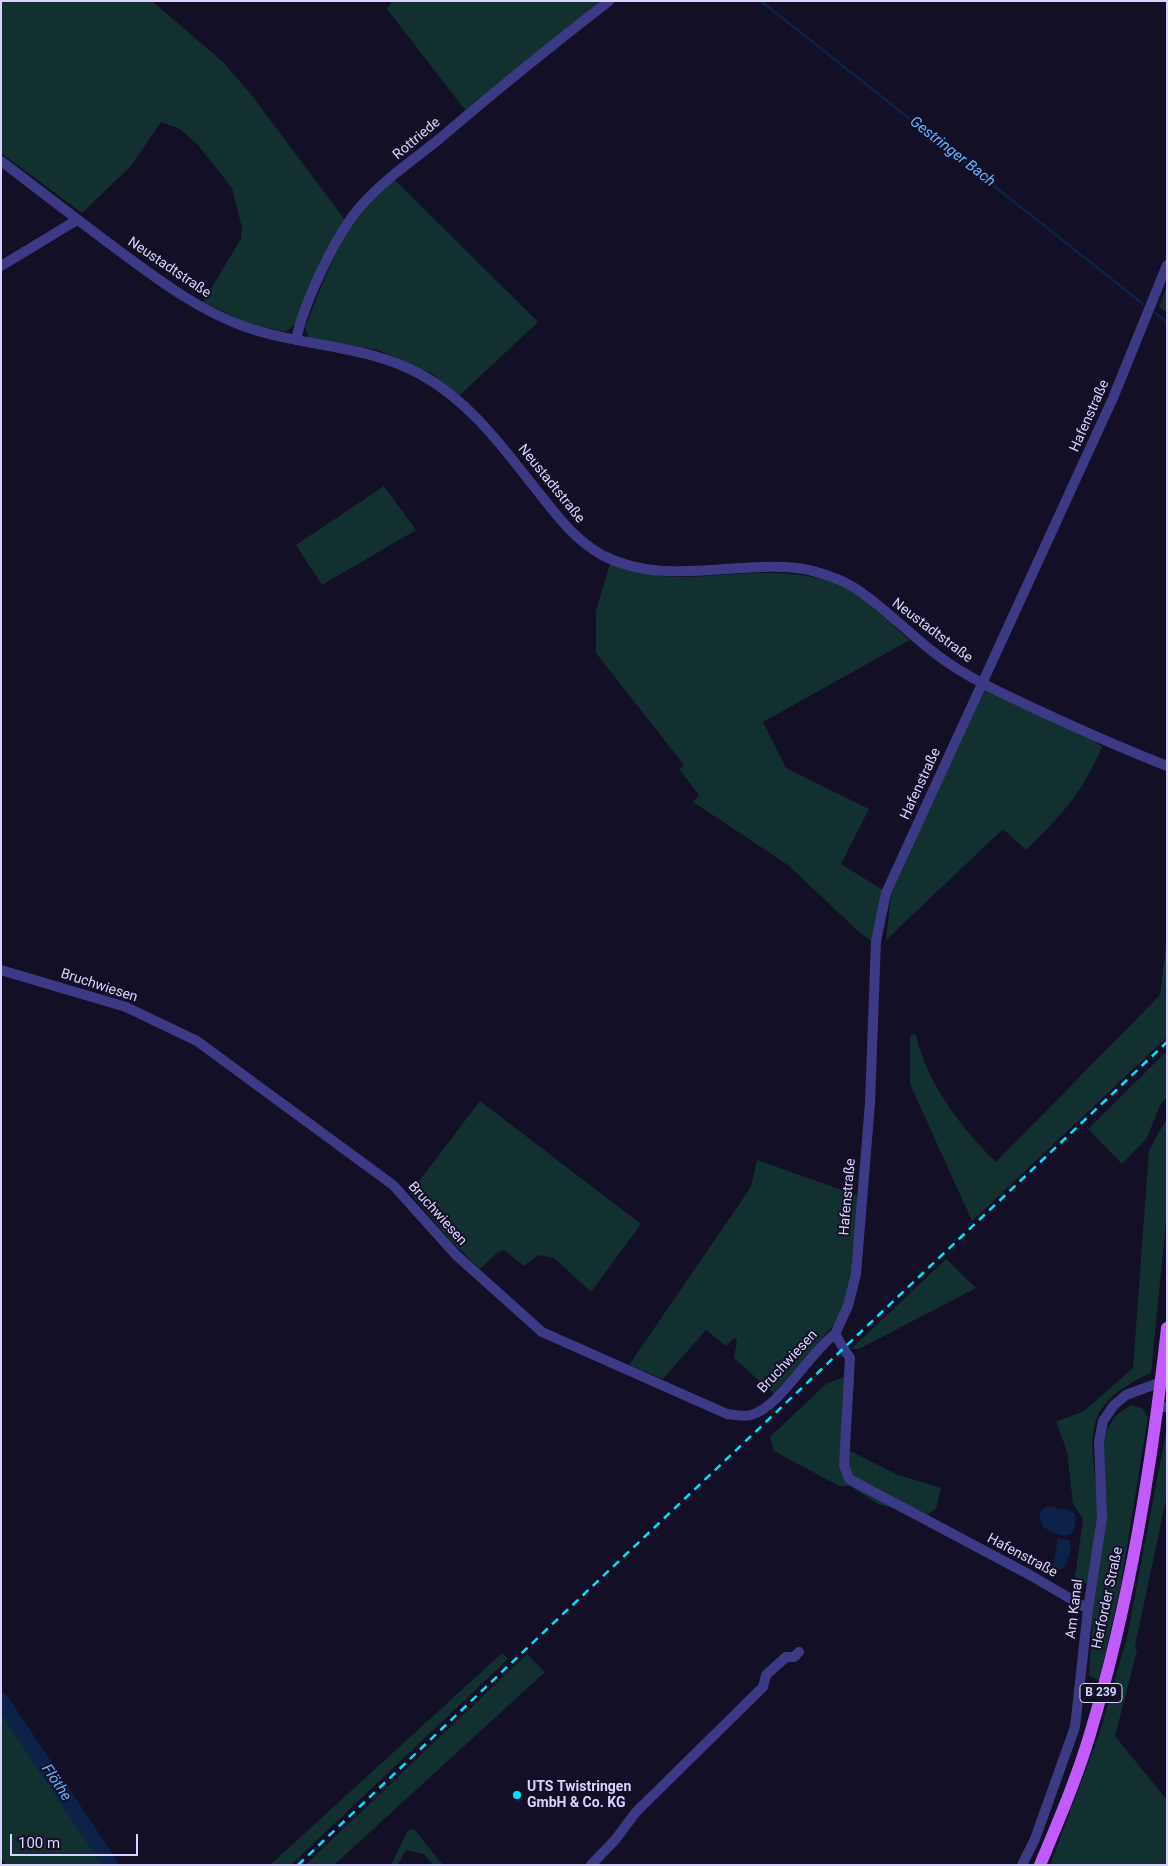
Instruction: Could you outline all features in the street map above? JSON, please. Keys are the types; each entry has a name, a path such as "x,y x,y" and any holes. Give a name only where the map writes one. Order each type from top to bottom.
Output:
{"main road":[{"name":"Herforder Straße","path":"1040,1865 1090,1734 1119,1621 1162,1407 1161,1382 1167,1328"}],"street":[{"name":"Rottriede","path":"296,340 298,328 323,270 348,222 360,207 375,191 609,1"},
{"name":"Neustadtstraße","path":"1,161 77,220 196,304 246,327 296,340 363,351 407,367 435,382 483,424 568,530 606,557 646,569 677,572 768,566 801,568 841,580 863,595 939,657 982,684 1111,744 1167,766"},
{"path":"1,266 77,220"},
{"name":"Hafenstraße","path":"1088,1609 1030,1575 849,1479 844,1465 850,1358 835,1334 848,1306 856,1274 870,1103 876,941 886,893 1113,398 1167,265"},
{"name":"Bruchwiesen","path":"1,970 126,1007 197,1041 393,1185 456,1255 542,1332 727,1414 751,1415 760,1411 796,1376 822,1344 835,1334"},
{"name":"Am Kanal","path":"1022,1865 1036,1839 1075,1727 1088,1609 1102,1518 1099,1442 1103,1421 1114,1405 1126,1395 1161,1382"},
{"path":"591,1865 616,1840 636,1812 763,1687 766,1675 786,1657 794,1657 799,1652"}],"green space":[{"path":"1,1 152,1 223,62 250,93 345,220 297,323 286,332 246,323 203,302 241,239 242,228 232,188 198,145 180,129 161,122 131,166 82,213 1,153"},
{"path":"392,1 604,1 465,110 387,9"},
{"path":"395,180 538,322 459,396 434,375 378,350 309,338 305,327 332,261 350,227 371,199"},
{"path":"1167,286 1167,313 1159,307"},
{"path":"384,486 416,530 322,585 296,545"},
{"path":"610,564 646,573 673,577 780,573 819,578 837,584 856,595 910,640 763,722 786,768 869,809 841,864 883,890 871,941 860,933 788,865 693,802 699,795 679,769 684,765 596,653 596,611"},
{"path":"984,687 1091,738 1102,747 1079,791 1061,814 1026,850 1003,829 886,940 891,895"},
{"path":"1167,936 1167,1037 972,1221 910,1084 910,1036 916,1034 928,1069 947,1103 970,1135 996,1162 1160,995"},
{"path":"1167,1051 1167,1097 1160,1105 1147,1138 1122,1164 1088,1129"},
{"path":"480,1101 641,1224 591,1292 554,1258 538,1255 524,1266 504,1250 498,1252 480,1269 452,1242 410,1193"},
{"path":"1167,1118 1167,1212 1151,1373 1125,1387 1108,1401 1098,1416 1093,1432 1098,1524 1087,1584 1075,1577 1083,1519 1073,1504 1067,1451 1056,1422 1084,1411 1133,1368 1149,1150"},
{"path":"757,1160 859,1196 852,1276 844,1306 837,1321 774,1394 734,1358 737,1340 734,1338 726,1346 706,1330 663,1379 629,1365 751,1187"},
{"path":"946,1259 976,1288 859,1349 851,1349"},
{"path":"844,1377 854,1381 848,1450 898,1475 941,1488 936,1509 925,1516 878,1504 850,1486 839,1486 774,1451 770,1437 826,1384"},
{"path":"1132,1405 1142,1408 1148,1417 1120,1590 1099,1680 1089,1676 1102,1444 1112,1420"},
{"path":"1167,1427 1167,1495 1135,1646 1137,1651 1115,1736 1167,1800 1167,1865 1050,1865 1100,1732 1127,1637"},
{"path":"502,1653 508,1659 291,1865 270,1865"},
{"path":"527,1654 545,1672 334,1865 305,1865"},
{"path":"1,1706 108,1865 6,1865 1,1858"},
{"path":"414,1829 443,1865 433,1865 424,1854 406,1850 398,1865 391,1865 408,1830"}],"water":[{"path":"1047,1506 1069,1510 1075,1514 1074,1530 1071,1534 1067,1536 1056,1534 1043,1527 1039,1513"},
{"path":"1058,1538 1069,1540 1071,1547 1064,1568 1058,1570 1053,1567"}],"waterway":[{"name":"Gestringer Bach","path":"761,1 1143,304"},
{"name":"Gestringer Bach","path":"1155,313 1167,322"},
{"name":"Flöthe","path":"1,1700 111,1865"}],"railway":[{"path":"298,1865 1167,1042"}],"place":[{"name":"UTS Twistringen GmbH & Co. KG","path":"517,1795"}]}
